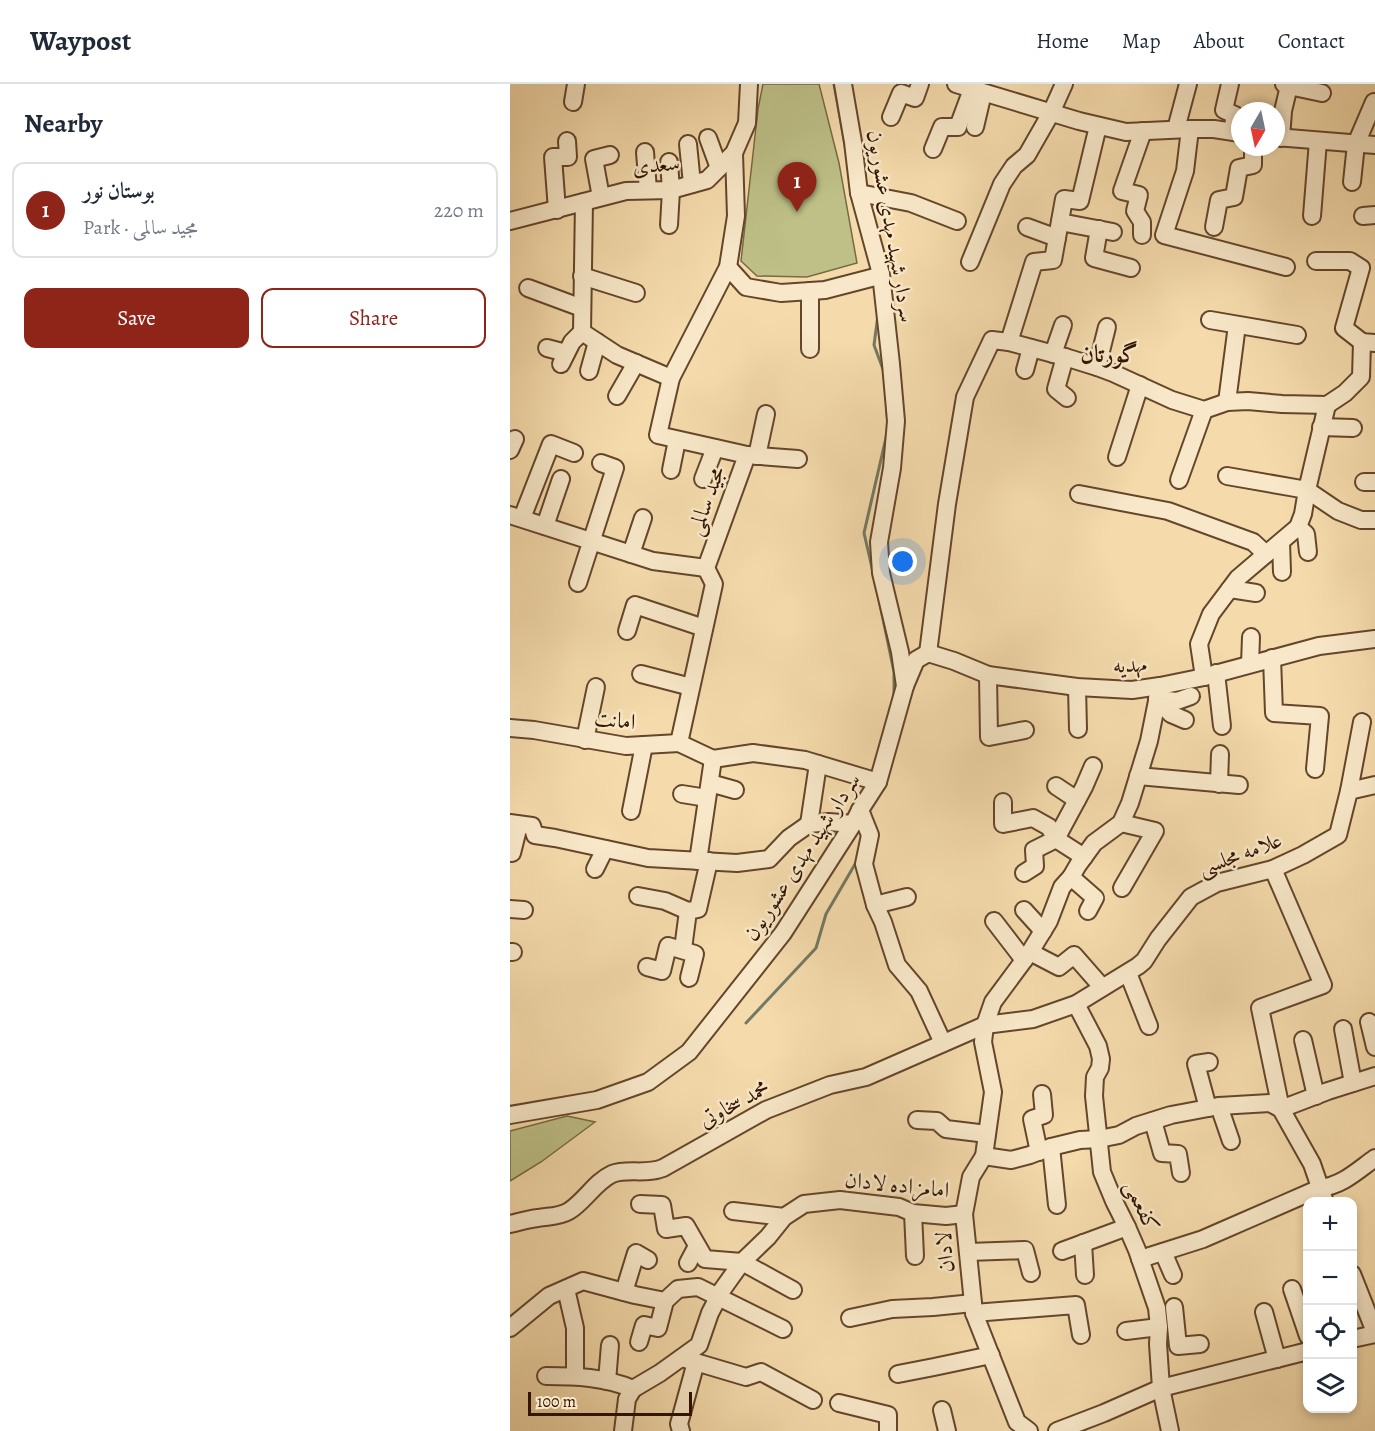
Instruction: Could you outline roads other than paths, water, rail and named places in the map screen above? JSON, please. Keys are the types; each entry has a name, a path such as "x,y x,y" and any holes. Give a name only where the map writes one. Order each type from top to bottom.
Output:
{"street":[{"path":"573,102 576,84"},
{"name":"سردار شهید مهدی عشوریون","path":"510,1115 597,1100 648,1082 689,1052 783,933 878,782 905,686 900,652 881,573 879,542 892,468 896,421 881,274 859,193 843,84"},
{"path":"891,117 901,93 915,98 920,84"},
{"path":"970,262 1002,184 1014,166 1027,155 1051,113 1064,84"},
{"path":"1188,84 1183,129 1185,171 1164,235 1286,267"},
{"path":"1230,84 1224,110 1231,113"},
{"path":"1284,102 1286,85 1322,93"},
{"name":"سعدی","path":"510,221 626,191 680,187 707,180 736,149 747,123 749,87"},
{"path":"971,88 1011,92 1051,113 1125,132 1183,129 1231,131"},
{"path":"971,88 975,127"},
{"path":"933,149 942,127 958,127 971,88"},
{"path":"1352,182 1356,144 1374,102"},
{"path":"1009,342 1034,262 1053,260 1064,199 1080,201 1098,126"},
{"path":"1142,235 1142,222 1135,211 1139,195 1122,190 1143,131"},
{"path":"708,138 719,168"},
{"path":"1285,138 1375,145"},
{"path":"556,210 553,157 568,156 567,141"},
{"path":"1312,216 1318,141"},
{"path":"669,225 680,187 688,144"},
{"path":"671,470 677,440 658,435 671,378 728,267 736,216 736,149"},
{"path":"645,152 648,190"},
{"path":"601,197 594,159 610,155"},
{"path":"1214,227 1219,200 1234,197 1239,168 1253,165 1253,156"},
{"path":"669,162 680,187"},
{"path":"859,193 911,203 957,221"},
{"path":"547,348 564,359 572,342 582,332 584,202"},
{"path":"1027,226 1059,230 1106,230 1094,258 1131,268"},
{"path":"905,686 916,660 928,653 947,504 965,397 992,340 1059,355 1113,373 1172,400 1203,410 1227,402 1248,401 1327,405 1345,393 1361,377 1368,342 1344,328 1361,268 1350,261 1316,261"},
{"path":"728,267 747,287 781,293 825,290 881,274"},
{"path":"582,276 636,292"},
{"path":"528,288 582,308"},
{"path":"810,291 810,349"},
{"path":"1210,320 1298,335"},
{"path":"1063,325 1056,389 1066,398"},
{"path":"1227,402 1237,325"},
{"path":"1097,368 1107,327"},
{"path":"582,332 617,355 671,378"},
{"path":"589,371 597,342"},
{"path":"1025,370 1032,348"},
{"path":"617,396 636,363"},
{"path":"1117,457 1140,385"},
{"path":"1222,726 1210,675 1199,644 1211,614 1238,578 1298,526 1303,514 1306,490 1327,405"},
{"path":"1179,480 1203,410"},
{"path":"766,414 752,456 798,459"},
{"path":"1321,427 1353,428"},
{"name":"مجید سالمی","path":"516,516 653,561 706,568 752,456 677,440"},
{"path":"516,516 551,444 574,453"},
{"path":"703,479 715,448"},
{"path":"578,583 615,468 601,464"},
{"path":"1227,476 1306,490 1338,511 1361,520 1375,520"},
{"path":"545,526 561,479"},
{"path":"1079,494 1168,511 1253,542 1266,554"},
{"path":"631,554 643,518"},
{"path":"1298,526 1306,534 1308,552"},
{"path":"1281,542 1282,572"},
{"path":"679,743 714,584 706,568"},
{"path":"1230,589 1256,593"},
{"path":"627,631 635,605 704,628"},
{"path":"1250,664 1251,637"},
{"name":"مهدیه","path":"928,653 988,675 1077,687 1159,693 1210,675 1319,646 1375,639"},
{"path":"1272,658 1274,713 1320,716 1315,769"},
{"path":"641,674 691,687"},
{"path":"988,675 989,736 1025,730"},
{"path":"585,740 596,687"},
{"path":"1077,687 1078,729"},
{"path":"1159,693 1177,700 1191,696"},
{"path":"1159,693 1171,714 1185,720"},
{"path":"985,1025 993,1002 1027,956 1049,921 1062,887 1071,878 1094,843 1120,823 1130,804 1149,741 1159,693"},
{"name":"علامه مجلسی","path":"985,1025 1033,1019 1076,1004 1144,961 1191,897 1217,883 1273,869 1338,835 1362,722"},
{"name":"امانت","path":"510,728 626,746 679,743 713,759"},
{"path":"631,811 644,745"},
{"path":"638,896 665,901 688,911 698,909 704,861 708,790 713,759 753,753 805,760 878,782"},
{"path":"1219,783 1220,754"},
{"path":"809,824 818,764"},
{"path":"1024,873 1035,866 1034,850 1056,839 1093,766"},
{"path":"1138,776 1239,785"},
{"path":"1348,791 1375,785"},
{"path":"1056,786 1077,800"},
{"path":"682,794 708,790 735,790"},
{"path":"1003,802 1003,824 1033,818 1049,827 1056,839 1084,857"},
{"path":"512,853 515,824 532,826 535,835 648,858 736,863 769,859 789,838 809,824 856,817 870,835 864,864 875,905 897,965 919,991 943,1043"},
{"path":"1120,823 1155,831 1122,888"},
{"path":"595,869 605,849"},
{"path":"1273,869 1323,985 1260,1008 1281,1109 1311,1164 1323,1195"},
{"path":"1071,878 1095,898 1088,911"},
{"path":"875,905 907,897"},
{"path":"1024,910 1043,931"},
{"path":"683,949 688,911"},
{"path":"994,921 1027,956 1059,967 1074,955 1102,987"},
{"path":"647,967 662,971 668,946 683,949 695,954 689,978"},
{"path":"1128,973 1149,1026"},
{"name":"کفعمی","path":"1076,1004 1098,1046 1101,1059 1100,1068 1095,1077 1095,1096 1102,1172 1140,1259 1173,1307 1159,1327 1158,1344 1161,1388 1170,1431"},
{"path":"1369,1022 1375,1047"},
{"name":"محمد سخاوتی","path":"510,1224 558,1216 568,1212 610,1175 656,1171 766,1110 830,1085 866,1077 985,1025"},
{"name":"لادان","path":"985,1025 983,1042 993,1092 984,1156 971,1177 964,1214 973,1308 1021,1428"},
{"path":"1343,1029 1353,1083"},
{"path":"1303,1040 1316,1096"},
{"path":"1209,1062 1196,1064 1213,1107 1232,1141"},
{"path":"1081,1072 1100,1068"},
{"path":"984,1156 1011,1160 1080,1140 1119,1135 1136,1126 1170,1115 1213,1107 1270,1103 1281,1109 1375,1076"},
{"path":"1042,1094 1044,1115 1032,1119 1045,1149 1057,1205"},
{"path":"917,1120 937,1121 946,1129 987,1134"},
{"path":"1153,1121 1162,1153 1178,1154 1180,1173"},
{"path":"1140,1259 1203,1239 1323,1195 1375,1158"},
{"name":"امامزاده لادان","path":"633,1389 689,1360 699,1345 710,1313 742,1262 768,1237 784,1216 804,1204 840,1200 899,1207 914,1213 946,1216 964,1214"},
{"path":"640,1204 662,1205 666,1228 686,1226 705,1259 742,1262 793,1290"},
{"path":"734,1211 784,1216"},
{"path":"914,1213 915,1256"},
{"path":"1062,1251 1127,1227"},
{"path":"1083,1244 1085,1275"},
{"path":"688,1263 697,1245"},
{"path":"968,1252 1025,1250 1031,1273"},
{"path":"1163,1252 1173,1275"},
{"path":"624,1292 636,1253 648,1260"},
{"path":"510,1328 549,1296 582,1281 665,1301"},
{"path":"1357,1285 1375,1333 1357,1338"},
{"path":"639,1342 644,1325 658,1328 665,1301 678,1289 698,1287 783,1329"},
{"path":"566,1288 575,1328 575,1376"},
{"path":"1292,1288 1303,1321"},
{"path":"850,1318 891,1309 1076,1305 1081,1335"},
{"path":"1173,1307 1178,1346 1200,1344"},
{"path":"1264,1312 1277,1359"},
{"path":"1126,1331 1159,1327"},
{"path":"607,1381 610,1345"},
{"path":"1057,1431 1161,1388 1303,1352"},
{"path":"898,1374 990,1354"},
{"path":"681,1431 689,1360 746,1377 761,1372 813,1400"},
{"path":"546,1376 575,1376 617,1382 633,1389 627,1399 623,1431"},
{"path":"839,1403 888,1415 888,1431"},
{"path":"942,1410 947,1431"}],"waterway":[{"path":"834,84 847,156"},
{"path":"878,315 874,345 884,372"},
{"path":"873,572 864,533 888,429 887,411"},
{"path":"877,590 894,672 894,696"},
{"path":"746,1023 816,948 826,914 858,859"}],"place":[{"name":"بوستان نور","path":"797,212"}],"district":[{"name":"گورتان","path":"1109,354"}]}
